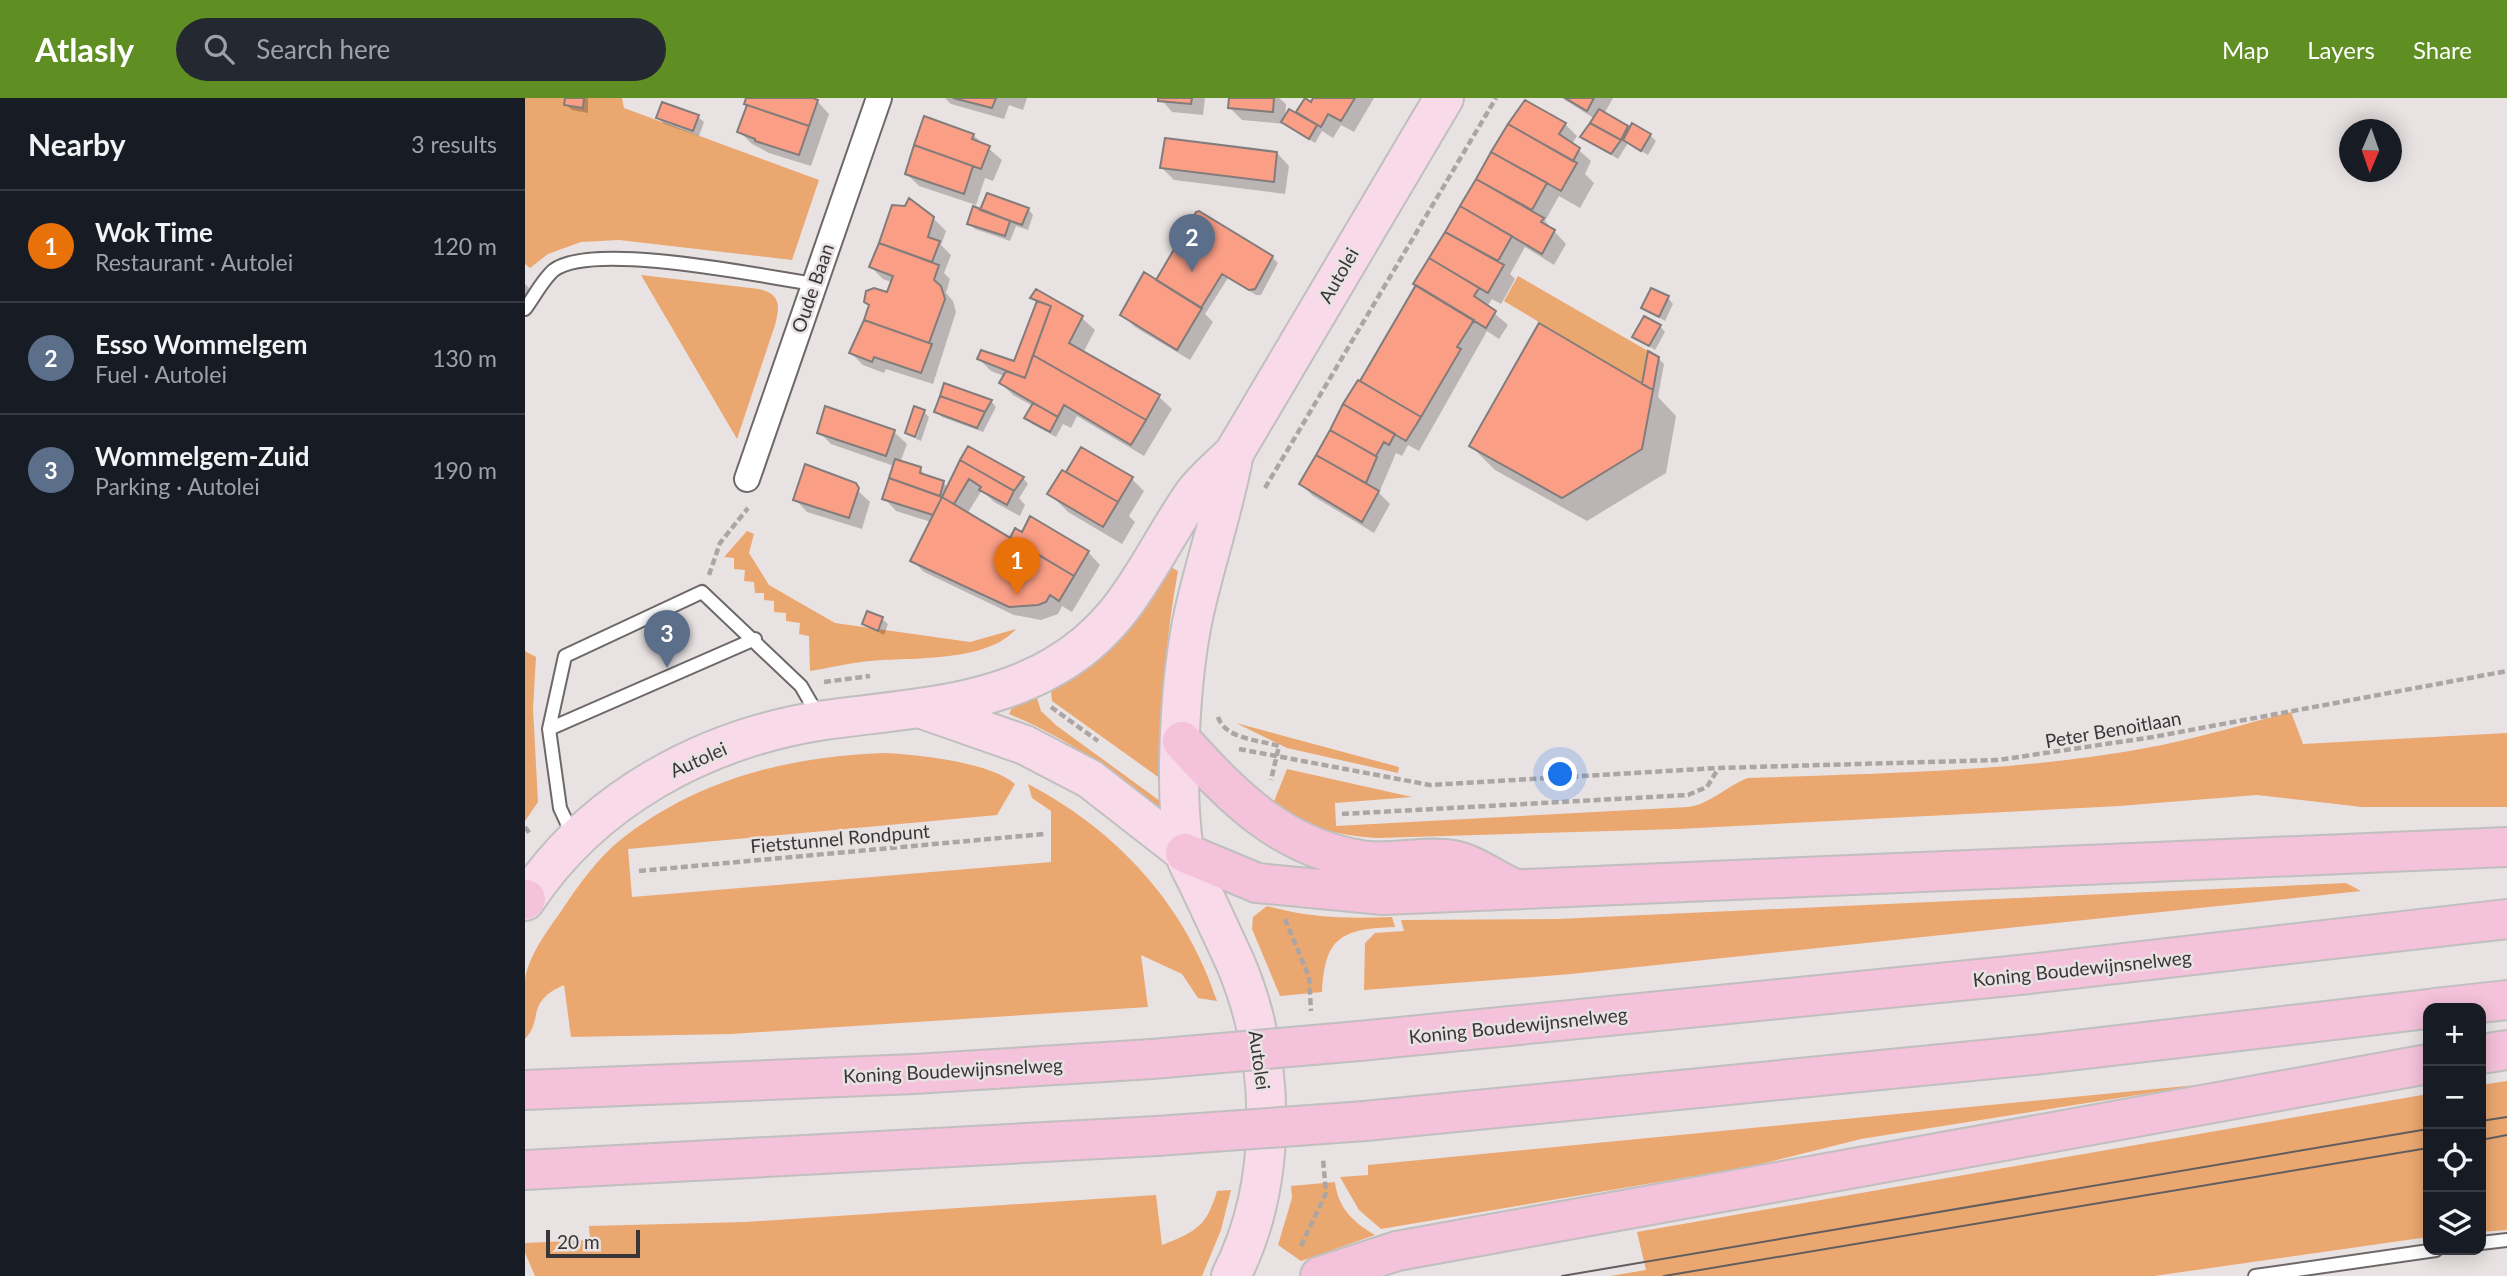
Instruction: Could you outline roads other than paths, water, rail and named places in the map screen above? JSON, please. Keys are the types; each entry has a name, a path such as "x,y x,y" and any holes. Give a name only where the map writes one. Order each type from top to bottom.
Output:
{"highway":[{"path":"1182,741 1252,812 1278,830 1313,847 1363,860 1454,860 1516,890"},
{"path":"1185,853 1257,883 1294,889 1383,895 2507,847"},
{"name":"Koning Boudewijnsnelweg","path":"525,1090 900,1074 1152,1059 2029,974 2507,919"},
{"path":"2480,1003 2507,1000"},
{"path":"525,1170 1157,1136 1365,1121 2033,1055 2423,1010"},
{"path":"2486,1053 2507,1050"},
{"path":"1320,1276 1411,1248 2423,1064"}],"main road":[{"name":"Autolei","path":"525,900 574,839 603,812 663,775 715,749 770,732 821,721 979,697 1034,677 1057,665 1116,618 1194,493 1234,453 1444,98"},
{"name":"Autolei","path":"1231,1276 1249,1234 1264,1154 1267,1107 1254,1018 1236,964 1185,853 1182,741 1184,669 1194,612 1225,502 1234,453"},
{"name":"Autolei","path":"918,708 1025,745 1090,779 1185,853"}],"street":[{"name":"Oude Baan","path":"747,479 879,98"}],"lane":[{"path":"525,309 553,271 572,261 597,257 699,267 813,284"},
{"path":"574,839 560,808 549,729 565,656 702,592 755,639 801,686 821,721"},
{"path":"549,729 755,639"},
{"path":"2486,1242 2507,1240"},
{"path":"2255,1276 2423,1252"}],"tram line":[{"path":"2486,1120 2507,1117"},
{"path":"1562,1276 2423,1130"},
{"path":"2486,1139 2507,1135"},
{"path":"1664,1276 2423,1149"}],"place":[{"name":"Esso Wommelgem","path":"1192,272"},
{"name":"Wok Time","path":"1017,595"},
{"name":"Wommelgem-Zuid","path":"667,668"}]}
